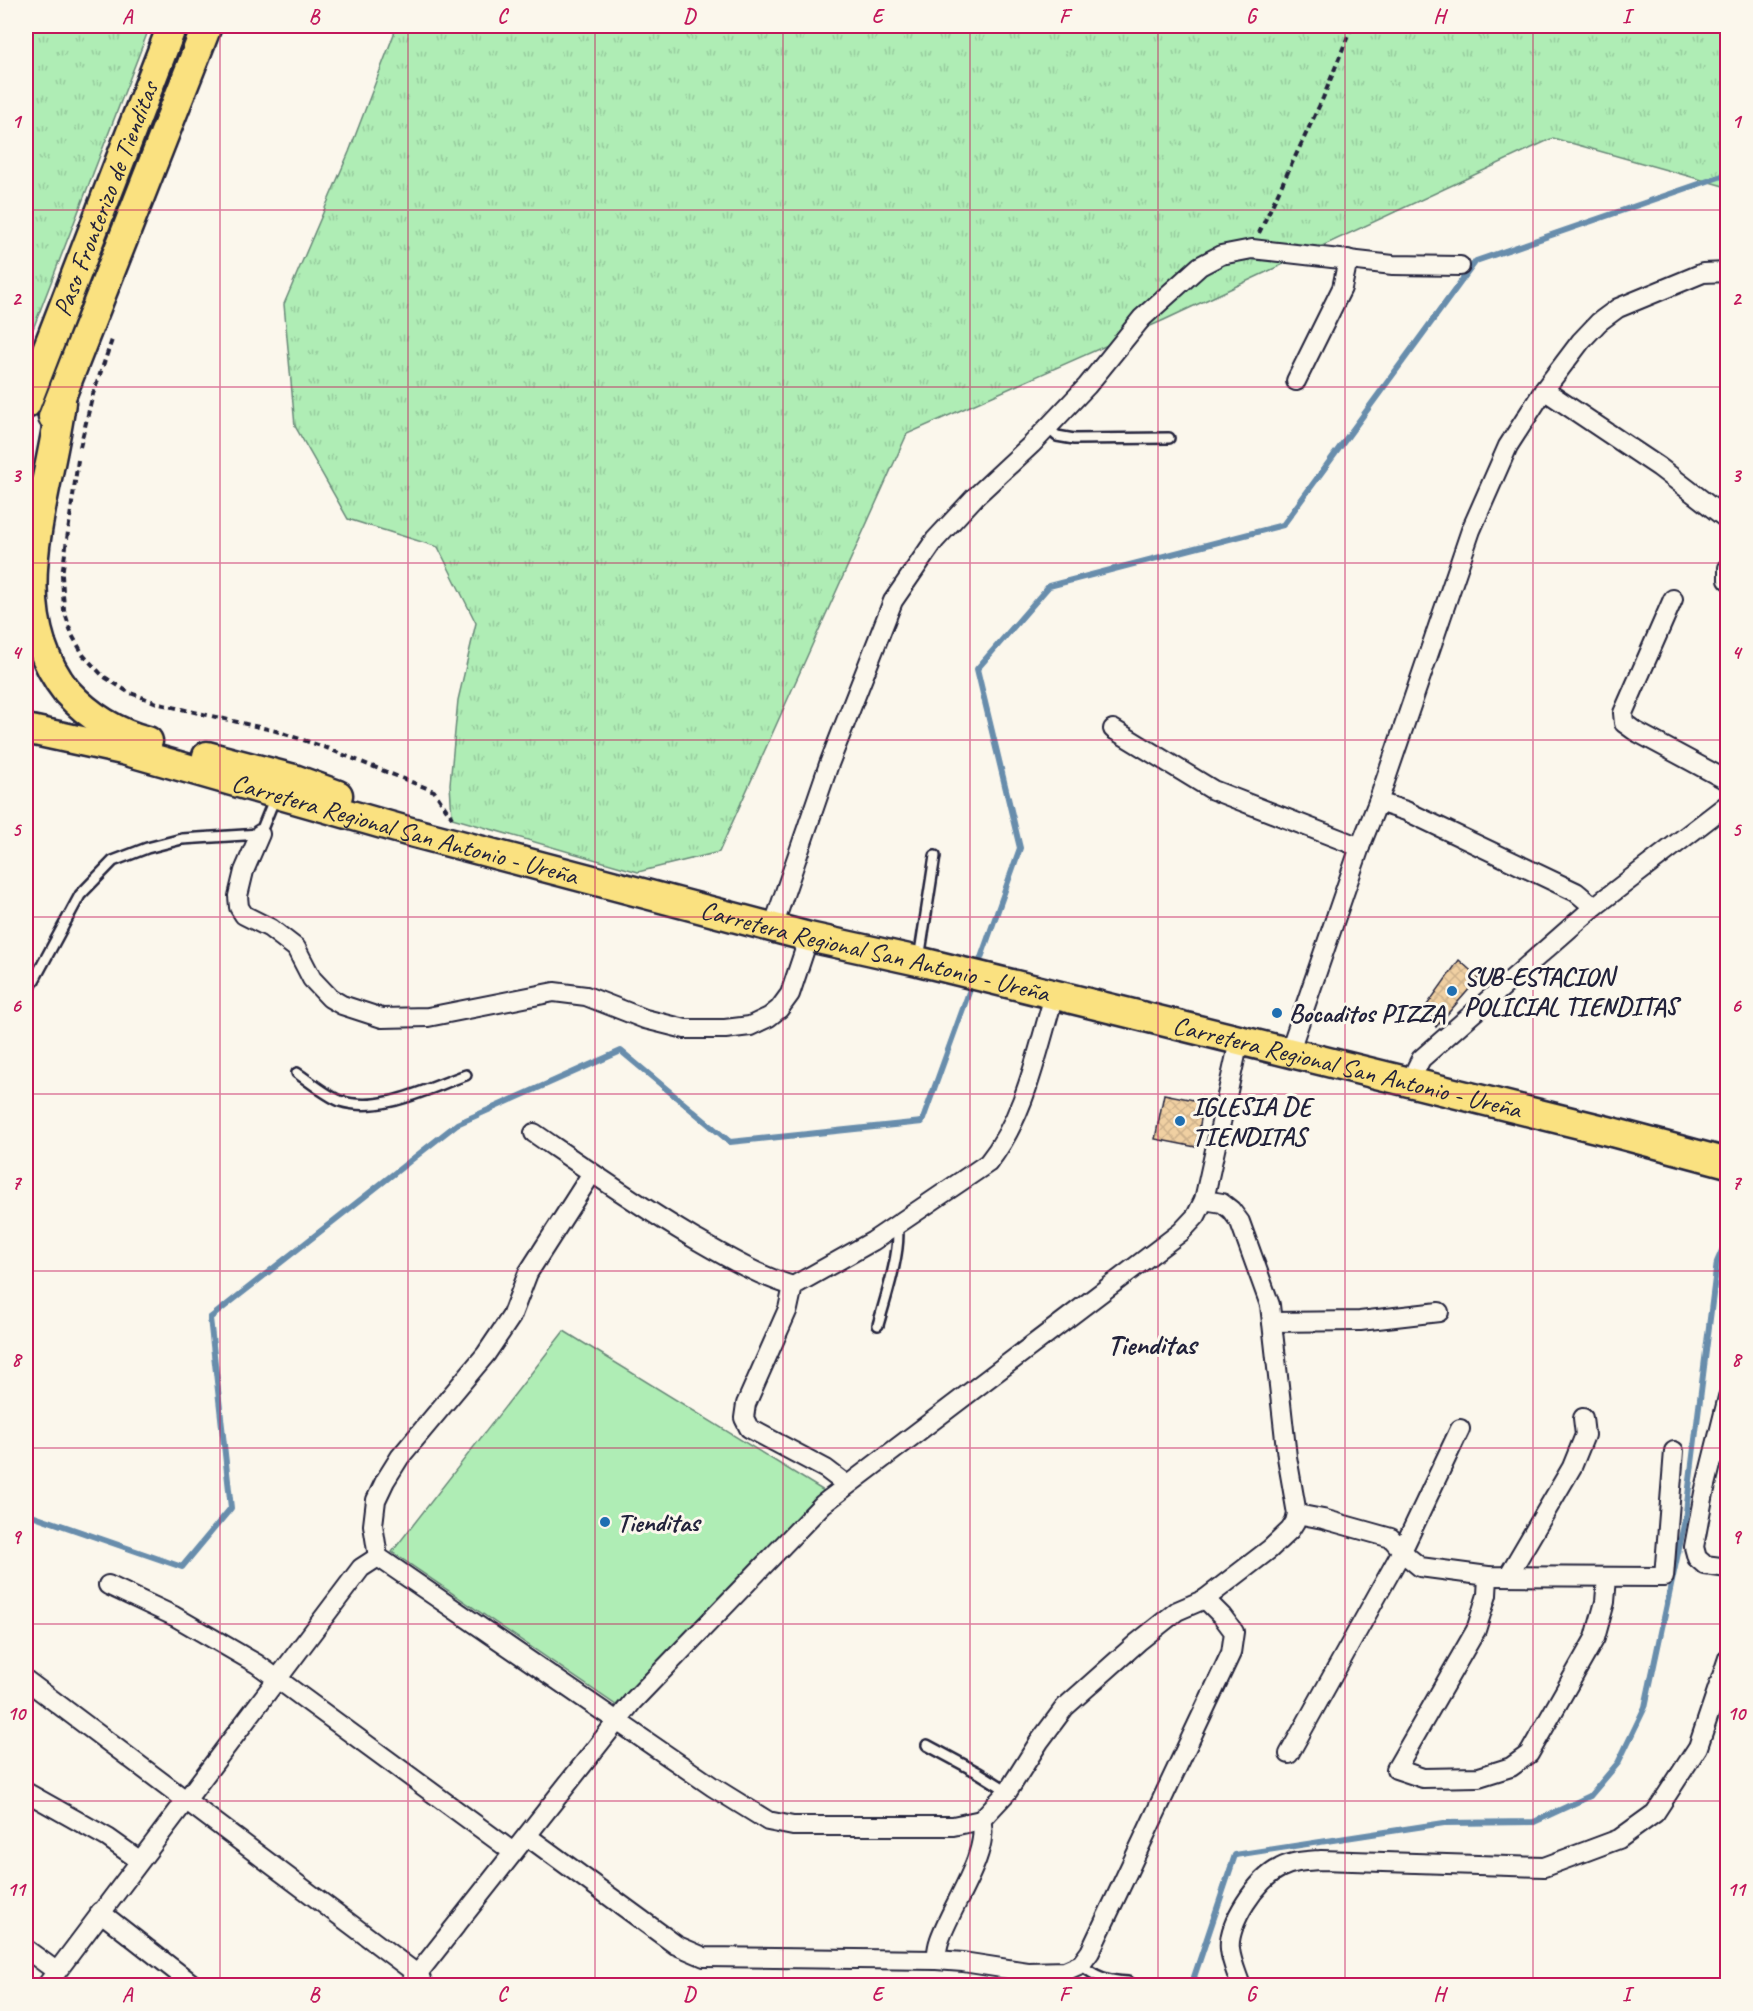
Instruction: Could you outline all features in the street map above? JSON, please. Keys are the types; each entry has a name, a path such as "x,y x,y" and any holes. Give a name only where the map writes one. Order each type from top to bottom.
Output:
{"main road":[{"name":"Paso Fronterizo de Tienditas","path":"26,404 172,26"},
{"name":"Paso Fronterizo de Tienditas","path":"61,402 207,26"},
{"path":"26,474 61,402"},
{"path":"61,402 58,427 32,540 27,577 27,605 34,636 46,663 60,685 80,706 99,721 129,736 294,779 383,814 406,831"},
{"name":"Carretera Regional San Antonio - Ureña","path":"26,729 123,750 406,831 808,937 918,961 1608,1131 1728,1163"}],"street":[{"path":"773,927 829,764 892,601 934,540 1087,387 1142,318 1167,293 1200,266 1221,255 1252,249 1393,265 1460,266"},
{"path":"1296,381 1342,288 1348,259"},
{"path":"1289,1053 1471,530 1508,446 1544,390 1581,341 1599,322 1618,308 1703,273 1728,272"},
{"path":"1544,390 1659,468 1728,520"},
{"path":"1728,568 1728,580"},
{"path":"1673,599 1626,704 1623,713 1624,723 1728,781"},
{"path":"1113,729 1212,790 1360,847"},
{"path":"1378,802 1406,811 1576,892 1594,907"},
{"path":"1409,1083 1421,1059 1594,907 1728,804"},
{"path":"260,834 244,871 238,896 239,907 244,915 270,928 296,948 312,979 330,998 342,1005 382,1017 428,1017 554,992 586,996 645,1018 685,1029 725,1029 750,1026 769,1017 779,1009 790,994 808,937"},
{"path":"534,1133 649,1211 724,1256 775,1281 792,1286 873,1241 988,1163 1016,1120 1054,996"},
{"path":"26,1680 184,1800 416,1982 513,1852 633,1701 823,1504 1181,1232 1196,1216 1204,1200 1239,1041"},
{"path":"592,1173 528,1273 511,1317 486,1354 400,1457 385,1481 376,1500 373,1525 378,1557 713,1787 768,1821 793,1826 953,1826 981,1820 1008,1791 1039,1742 1065,1707 1138,1642 1177,1611 1205,1599 1270,1549 1290,1530 1297,1514 1287,1457 1270,1305 1240,1222 1222,1203 1204,1200"},
{"path":"792,1286 788,1309 753,1386 744,1418 749,1428 826,1469 847,1485"},
{"path":"1272,1322 1360,1321 1439,1312"},
{"path":"1728,1397 1704,1493 1694,1546 1696,1558 1705,1565 1728,1568"},
{"path":"1508,1576 1572,1467 1586,1435 1583,1418"},
{"path":"1289,1754 1402,1551 1460,1430"},
{"path":"1297,1514 1323,1519 1391,1539 1420,1567 1488,1576 1664,1577 1674,1451"},
{"path":"26,1948 51,1978 361,1568 378,1557"},
{"path":"1488,1576 1486,1595 1476,1630 1396,1769 1423,1778 1479,1777 1511,1767 1529,1754 1594,1638 1605,1602 1607,1577"},
{"path":"108,1585 174,1616 257,1664 513,1852"},
{"path":"527,1836 676,1945 704,1957 936,1960 1028,1972 1065,1971 1081,1964 1090,1952 1231,1653 1234,1632 1205,1599"},
{"path":"1240,1986 1230,1948 1233,1931 1240,1910 1256,1888 1278,1868 1299,1862 1321,1860 1544,1867 1619,1839 1655,1813 1698,1747 1728,1658"},
{"path":"26,1792 108,1838 139,1860"},
{"path":"936,1960 939,1942 977,1858 984,1831 981,1820"},
{"path":"100,1912 195,1986"}],"lane":[{"path":"1048,428 1057,436 1074,439 1169,438"},
{"path":"26,995 80,896 113,861 147,848 182,839 260,834 276,795"},
{"path":"918,961 934,856"},
{"path":"297,1073 339,1101 365,1104 391,1101 466,1075"},
{"path":"878,1325 894,1262 897,1225"},
{"path":"927,1745 1008,1791"},
{"path":"1081,1964 1091,1974 1112,1981 1128,1982"}],"path":[{"path":"1252,249 1323,99 1352,26"},
{"path":"115,331 93,394 78,454 62,575 64,610 72,635 84,656 103,676 128,692 160,704 276,731 324,747 434,791 452,818"}],"green space":[{"path":"26,26 150,26 26,347"},
{"path":"397,26 1727,26 1727,187 1553,138 1164,320 907,434 719,852 638,872 452,818 450,784 458,700 476,623 438,547 348,519 295,426 284,304 349,152"},
{"name":"Tienditas","path":"564,1331 824,1491 616,1705 392,1552"}],"building":[{"name":"SUB-ESTACION POLICIAL TIENDITAS","path":"1459,960 1479,978 1436,1027 1427,1005"},
{"name":"IGLESIA DE TIENDITAS","path":"1164,1094 1204,1102 1196,1147 1155,1139"}],"waterway":[{"path":"977,969 1020,848 977,669 1049,586 1283,525 1476,261 1728,174"},
{"path":"26,1513 182,1567 231,1508 210,1318 457,1124 621,1051 730,1142 922,1122 973,981"},
{"path":"1201,1986 1194,1977 1235,1855 1444,1823 1534,1822 1590,1796 1618,1763 1645,1707 1685,1520 1717,1262 1728,1237"}],"place":[{"name":"SUB-ESTACION POLICIAL TIENDITAS","path":"1452,991"},
{"name":"Bocaditos PIZZA","path":"1277,1013"},
{"name":"IGLESIA DE TIENDITAS","path":"1180,1121"},
{"name":"Tienditas","path":"605,1522"}],"district":[{"name":"Tienditas","path":"1152,1344"}]}
